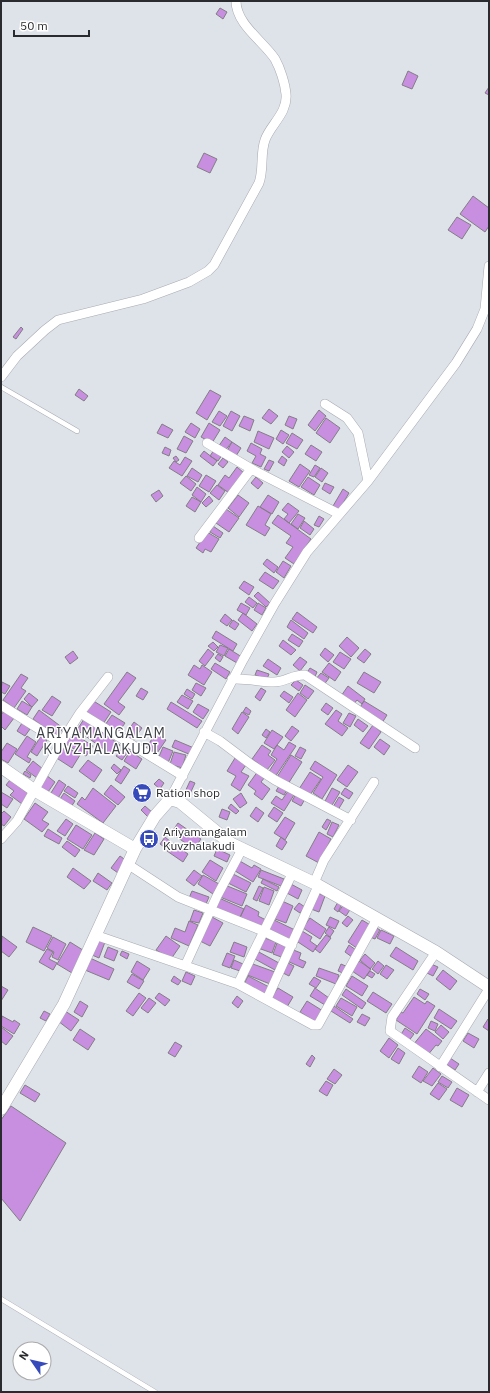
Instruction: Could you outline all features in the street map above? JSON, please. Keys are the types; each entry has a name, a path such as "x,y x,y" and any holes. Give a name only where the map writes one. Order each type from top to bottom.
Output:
{"street":[{"path":"1,377 17,356 58,320 150,296 189,282 208,271 214,265 259,183 262,171 265,140 275,125 286,98 275,60 241,17 236,1"},
{"path":"1,1109 64,1004 135,849 155,816 170,799 207,734 232,679 279,596 307,552 368,481 456,363 478,329 486,309 489,266"},
{"path":"325,404 346,418 358,433 368,481"},
{"path":"207,443 339,514"},
{"path":"199,538 251,468"},
{"path":"232,679 278,682 300,674 305,675 415,748"},
{"path":"1,839 17,821 60,743 80,713 108,677"},
{"path":"1,705 60,743"},
{"path":"80,713 183,776"},
{"path":"207,734 220,741 275,780 351,820"},
{"path":"1,767 34,790 135,849"},
{"path":"267,999 292,945 324,860 374,782"},
{"path":"170,799 180,802 225,840 241,850 292,874 317,881 377,919 436,952 489,988 440,1067"},
{"path":"185,966 210,910 241,850"},
{"path":"128,865 178,897 263,931 292,945"},
{"path":"238,984 292,874"},
{"path":"95,935 238,984 313,1025 318,1025 377,919"},
{"path":"436,952 392,1017 390,1031 489,1100"},
{"path":"477,1092 489,1073"}],"lane":[{"path":"1,387 77,431"},
{"path":"1,1299 155,1392"}],"building":[{"path":"220,8 227,12 223,19 216,14"},
{"path":"408,71 418,76 412,89 402,85"},
{"path":"489,87 489,95 485,93"},
{"path":"204,153 217,159 210,173 197,167"},
{"path":"473,196 489,208 489,226 485,232 460,214"},
{"path":"457,217 471,225 462,239 448,230"},
{"path":"21,327 23,329 16,339 13,337"},
{"path":"79,389 88,396 84,401 75,395"},
{"path":"210,390 221,396 207,420 196,413"},
{"path":"269,409 278,416 271,424 262,418"},
{"path":"319,410 326,416 315,431 308,425"},
{"path":"219,411 227,416 220,426 212,422"},
{"path":"231,411 240,416 232,431 223,426"},
{"path":"244,416 254,420 250,431 239,426"},
{"path":"289,416 297,419 293,429 285,425"},
{"path":"326,418 340,428 330,443 316,433"},
{"path":"191,423 200,429 195,438 185,432"},
{"path":"209,423 220,430 212,443 201,437"},
{"path":"162,424 173,430 168,438 157,433"},
{"path":"281,430 289,435 283,444 276,439"},
{"path":"258,431 274,438 269,449 254,442"},
{"path":"292,433 303,440 297,449 286,443"},
{"path":"184,436 193,441 186,453 177,449"},
{"path":"225,437 232,442 224,452 218,447"},
{"path":"232,442 241,448 236,456 227,451"},
{"path":"251,443 262,449 260,454 266,457 261,467 252,463 256,456 247,451"},
{"path":"311,445 322,452 316,461 305,454"},
{"path":"287,446 294,452 289,458 282,452"},
{"path":"165,447 171,450 169,456 162,453"},
{"path":"214,450 222,455 218,461 210,456"},
{"path":"204,451 217,461 213,466 200,456"},
{"path":"176,456 179,460 176,462 173,458"},
{"path":"282,456 287,460 284,466 278,462"},
{"path":"185,457 192,461 182,476 169,468 174,461 180,465"},
{"path":"223,458 228,462 223,468 218,464"},
{"path":"269,460 274,462 269,471 264,469"},
{"path":"300,464 310,471 299,487 289,481"},
{"path":"315,465 320,468 314,477 309,475"},
{"path":"237,467 244,473 229,493 218,485 225,475 229,478"},
{"path":"192,468 202,475 198,482 187,476"},
{"path":"321,468 328,473 322,482 315,477"},
{"path":"206,475 216,481 209,492 199,486"},
{"path":"186,476 196,484 191,491 180,483"},
{"path":"256,477 263,483 258,489 251,483"},
{"path":"308,477 320,485 314,495 301,487"},
{"path":"325,483 334,487 330,494 322,489"},
{"path":"217,485 225,491 219,500 210,493"},
{"path":"197,487 206,494 201,502 192,495"},
{"path":"343,489 349,493 339,510 333,506"},
{"path":"159,490 163,496 156,502 151,495"},
{"path":"238,495 249,503 239,517 228,508"},
{"path":"268,495 279,502 272,514 260,507"},
{"path":"209,496 213,501 206,507 202,503"},
{"path":"192,497 201,502 195,512 186,506"},
{"path":"288,503 299,511 289,523 284,519 288,514 282,510"},
{"path":"258,506 271,514 265,525 270,528 265,536 246,525"},
{"path":"226,509 239,518 229,532 216,523"},
{"path":"298,514 305,518 298,529 291,524"},
{"path":"278,515 311,539 294,564 285,558 293,547 286,543 291,536 272,523"},
{"path":"319,516 324,519 319,527 314,525"},
{"path":"304,521 314,529 310,535 300,528"},
{"path":"213,526 223,533 220,538 210,532"},
{"path":"207,532 219,539 211,552 205,549 203,553 196,548"},
{"path":"267,559 278,567 274,573 263,564"},
{"path":"283,561 291,566 284,578 276,572"},
{"path":"265,572 279,581 273,589 259,580"},
{"path":"244,581 254,587 249,595 239,588"},
{"path":"258,592 270,603 266,607 254,596"},
{"path":"249,597 257,603 253,608 245,602"},
{"path":"241,603 250,608 246,615 237,610"},
{"path":"258,603 266,608 262,615 254,610"},
{"path":"297,612 317,627 313,633 292,619"},
{"path":"243,613 257,624 252,631 238,620"},
{"path":"225,614 232,620 227,626 220,621"},
{"path":"233,620 239,624 235,630 229,626"},
{"path":"291,620 308,633 304,639 287,627"},
{"path":"216,631 237,644 233,651 212,638"},
{"path":"292,634 303,641 299,647 288,640"},
{"path":"347,637 359,648 351,657 339,646"},
{"path":"283,640 296,650 291,655 279,646"},
{"path":"213,642 218,647 214,651 208,646"},
{"path":"220,645 228,648 224,656 216,652"},
{"path":"325,648 334,655 328,662 320,655"},
{"path":"208,649 214,654 205,666 199,661"},
{"path":"229,649 242,657 237,663 225,656"},
{"path":"365,649 371,654 364,663 357,658"},
{"path":"73,651 78,658 70,664 65,657"},
{"path":"340,652 351,659 344,669 333,662"},
{"path":"218,654 223,657 220,662 215,658"},
{"path":"300,657 307,662 300,671 293,665"},
{"path":"268,659 281,668 277,675 263,666"},
{"path":"215,663 230,672 226,679 211,669"},
{"path":"329,663 341,672 335,681 322,672"},
{"path":"194,665 200,669 202,665 212,672 204,685 188,675"},
{"path":"310,668 317,672 314,679 306,674"},
{"path":"257,670 269,674 267,679 255,675"},
{"path":"127,672 136,678 118,702 125,707 119,715 104,704"},
{"path":"364,672 381,682 374,693 357,683"},
{"path":"321,673 329,678 323,686 315,680"},
{"path":"21,674 28,678 21,688 26,691 14,708 3,700"},
{"path":"296,680 303,685 299,691 291,685"},
{"path":"2,682 10,686 5,694 1,692"},
{"path":"196,683 206,688 201,696 192,690"},
{"path":"305,685 314,691 308,699 300,693"},
{"path":"348,686 365,699 362,704 357,700 353,705 341,696"},
{"path":"141,688 148,692 143,700 136,696"},
{"path":"261,688 266,691 260,701 255,697"},
{"path":"187,689 195,694 192,699 184,694"},
{"path":"284,691 293,697 289,703 280,696"},
{"path":"29,693 38,700 32,707 24,699"},
{"path":"298,693 307,700 295,717 286,710"},
{"path":"182,695 193,701 188,709 177,702"},
{"path":"52,696 61,702 52,716 42,710"},
{"path":"92,700 111,712 103,724 84,712"},
{"path":"22,701 32,707 27,715 17,709"},
{"path":"364,701 387,715 382,723 359,709"},
{"path":"171,702 202,721 197,728 167,709"},
{"path":"326,703 333,708 328,715 321,710"},
{"path":"198,704 209,710 203,719 193,712"},
{"path":"246,707 251,711 249,715 243,712"},
{"path":"39,710 63,728 57,737 33,719"},
{"path":"336,710 342,714 338,721 348,728 342,736 325,724"},
{"path":"4,711 14,718 5,730 1,726 1,715"},
{"path":"242,712 249,717 238,734 232,729"},
{"path":"349,713 356,716 350,727 343,723"},
{"path":"112,715 125,723 118,733 105,725"},
{"path":"84,719 120,745 112,755 77,730"},
{"path":"358,719 368,726 363,732 354,725"},
{"path":"134,722 142,728 132,742 124,736"},
{"path":"22,723 30,729 25,736 17,731"},
{"path":"373,725 381,732 369,749 360,743"},
{"path":"292,726 299,731 291,741 285,736"},
{"path":"266,729 270,732 266,738 262,735"},
{"path":"272,730 283,737 274,749 264,743"},
{"path":"71,732 93,746 86,756 64,743"},
{"path":"155,734 166,740 155,756 145,750"},
{"path":"27,736 36,742 27,757 31,759 29,763 15,754"},
{"path":"41,736 47,740 37,756 31,752"},
{"path":"380,739 390,746 384,755 374,747"},
{"path":"175,740 194,748 191,755 172,747"},
{"path":"289,742 296,746 275,777 268,773 277,759 271,755 277,745 284,750"},
{"path":"7,743 17,749 8,763 1,759 1,752"},
{"path":"63,745 80,755 72,768 55,757"},
{"path":"125,745 130,749 122,760 116,756"},
{"path":"262,745 271,751 268,755 275,760 267,770 252,759"},
{"path":"163,747 173,751 168,763 158,759"},
{"path":"300,747 306,750 301,759 295,756"},
{"path":"130,751 142,759 136,769 124,761"},
{"path":"174,752 186,755 182,768 170,764"},
{"path":"291,755 302,762 288,784 277,777"},
{"path":"235,758 246,765 241,772 249,776 240,791 231,785 236,776 227,771"},
{"path":"88,760 102,770 94,782 79,771"},
{"path":"33,761 43,769 37,778 26,770"},
{"path":"315,761 337,775 322,799 313,793 323,777 310,769"},
{"path":"114,764 121,770 117,774 111,768"},
{"path":"348,765 358,772 347,787 337,780"},
{"path":"124,766 130,770 121,784 115,780"},
{"path":"25,771 31,775 30,778 23,774"},
{"path":"258,771 265,777 261,782 270,789 262,800 254,794 256,791 248,785"},
{"path":"310,772 321,779 310,795 299,789"},
{"path":"46,775 55,782 48,792 39,786"},
{"path":"159,779 164,783 160,789 154,784"},
{"path":"10,780 29,794 22,804 10,795 14,791 6,785"},
{"path":"59,780 66,785 57,800 49,796"},
{"path":"190,781 195,783 189,796 184,794"},
{"path":"111,785 125,797 118,805 104,794"},
{"path":"68,786 78,793 75,798 64,791"},
{"path":"279,786 287,790 284,795 276,791"},
{"path":"93,788 116,806 103,823 77,804 82,797 85,800"},
{"path":"332,788 340,792 331,807 324,803"},
{"path":"345,788 353,793 349,799 341,794"},
{"path":"288,791 294,795 284,811 271,803 276,796 282,800"},
{"path":"1,792 13,799 7,808 1,804"},
{"path":"64,793 75,801 71,807 60,799"},
{"path":"241,793 247,803 240,808 233,799"},
{"path":"296,794 305,799 301,806 292,801"},
{"path":"339,797 344,800 338,810 333,807"},
{"path":"35,803 48,812 42,820 49,824 42,832 24,819"},
{"path":"231,804 239,811 236,814 228,808"},
{"path":"145,806 153,813 149,818 141,810"},
{"path":"256,807 264,813 258,822 250,816"},
{"path":"274,807 283,813 277,822 268,816"},
{"path":"222,809 230,812 227,820 219,817"},
{"path":"4,811 11,817 4,826 1,824 1,814"},
{"path":"285,817 295,823 285,840 274,833"},
{"path":"66,819 73,824 65,836 57,831"},
{"path":"327,819 331,821 326,830 322,827"},
{"path":"332,822 339,825 333,837 327,834"},
{"path":"178,823 201,839 194,849 171,833"},
{"path":"76,825 92,835 83,849 67,839"},
{"path":"48,829 62,838 59,844 44,836"},
{"path":"319,832 331,839 319,863 306,856"},
{"path":"95,833 104,839 94,855 84,850"},
{"path":"165,837 171,842 167,849 160,844"},
{"path":"281,837 287,842 282,850 276,846"},
{"path":"67,841 80,850 75,857 62,847"},
{"path":"173,843 188,854 183,862 167,851"},
{"path":"217,849 230,855 227,862 214,856"},
{"path":"120,856 127,861 118,873 111,868"},
{"path":"210,860 223,868 216,881 202,872"},
{"path":"238,860 252,868 254,865 261,869 253,882 232,869"},
{"path":"73,868 91,881 84,889 67,877"},
{"path":"194,870 202,876 194,886 186,880"},
{"path":"261,870 284,879 281,886 258,877"},
{"path":"98,873 112,883 107,890 93,881"},
{"path":"233,874 251,883 246,892 228,883"},
{"path":"203,875 219,884 213,894 198,884"},
{"path":"263,879 279,887 277,891 261,883"},
{"path":"289,883 302,890 298,899 285,892"},
{"path":"225,885 247,894 242,906 220,897"},
{"path":"259,886 263,888 257,901 253,899"},
{"path":"264,887 274,891 269,905 259,901"},
{"path":"192,891 209,897 206,904 189,898"},
{"path":"317,893 325,896 319,912 311,909"},
{"path":"219,898 244,909 239,920 214,909"},
{"path":"282,901 293,906 286,923 275,919"},
{"path":"338,902 342,904 338,912 334,909"},
{"path":"299,903 305,907 300,913 294,909"},
{"path":"344,904 351,908 346,916 339,911"},
{"path":"246,905 259,912 258,916 266,920 262,927 240,917"},
{"path":"194,910 203,913 199,923 190,921"},
{"path":"348,916 353,920 347,927 342,923"},
{"path":"212,917 223,923 210,946 200,941"},
{"path":"330,917 339,921 335,929 326,925"},
{"path":"310,918 326,929 320,939 303,928"},
{"path":"272,919 295,930 289,941 266,930"},
{"path":"362,920 372,926 358,949 348,942"},
{"path":"189,921 198,925 189,946 171,938 175,928 185,932"},
{"path":"33,927 52,936 44,951 26,942"},
{"path":"329,927 334,931 330,937 325,933"},
{"path":"375,927 380,930 375,939 370,937"},
{"path":"381,930 394,936 390,944 377,938"},
{"path":"302,931 312,937 310,941 317,946 313,952 295,940"},
{"path":"326,935 331,938 320,953 315,949"},
{"path":"2,936 17,947 9,957 1,951"},
{"path":"166,936 180,946 171,959 156,950"},
{"path":"53,937 66,944 58,960 52,957 54,952 47,948"},
{"path":"262,937 276,942 272,953 258,948"},
{"path":"97,940 105,942 99,958 92,955"},
{"path":"70,942 86,952 72,973 57,964"},
{"path":"234,942 247,947 244,957 230,952"},
{"path":"277,943 288,947 284,958 273,954"},
{"path":"349,945 356,950 352,957 345,952"},
{"path":"108,947 118,951 114,961 104,957"},
{"path":"396,947 418,961 413,970 390,956"},
{"path":"47,949 53,952 49,959 57,963 53,970 39,962"},
{"path":"291,949 301,953 299,959 306,962 303,968 287,961"},
{"path":"122,951 129,954 127,959 120,955"},
{"path":"257,951 279,963 275,970 253,958"},
{"path":"227,953 235,956 230,968 222,965"},
{"path":"365,954 375,963 370,969 360,960"},
{"path":"90,958 114,969 109,980 85,970"},
{"path":"234,960 243,964 240,971 231,968"},
{"path":"137,961 150,969 143,980 131,972"},
{"path":"359,961 371,969 364,979 352,971"},
{"path":"378,961 384,966 378,974 372,969"},
{"path":"286,962 294,966 289,976 281,972"},
{"path":"250,963 275,972 270,984 245,974"},
{"path":"341,964 348,967 345,974 338,971"},
{"path":"431,964 438,967 433,976 427,973"},
{"path":"386,965 394,970 387,979 380,974"},
{"path":"319,968 339,975 336,984 316,976"},
{"path":"443,970 457,981 450,990 436,979"},
{"path":"370,971 375,974 372,978 367,975"},
{"path":"186,972 195,976 191,985 182,981"},
{"path":"132,974 144,981 139,989 127,982"},
{"path":"174,976 181,981 178,985 171,981"},
{"path":"248,976 271,988 267,996 244,984"},
{"path":"352,976 368,986 362,996 346,986"},
{"path":"314,977 321,981 316,988 309,984"},
{"path":"1,986 8,990 1,1001"},
{"path":"278,988 293,997 287,1007 271,998"},
{"path":"315,988 329,998 325,1005 310,996"},
{"path":"346,989 366,1003 362,1009 342,995"},
{"path":"420,989 429,994 425,1000 417,994"},
{"path":"373,992 392,1004 386,1013 367,1001"},
{"path":"139,993 146,998 133,1016 126,1011"},
{"path":"159,993 170,1000 165,1006 155,998"},
{"path":"237,996 243,1001 238,1008 232,1003"},
{"path":"414,997 425,1004 427,1001 435,1006 417,1034 396,1020"},
{"path":"149,998 156,1003 148,1013 141,1008"},
{"path":"341,998 357,1007 352,1016 336,1006"},
{"path":"80,1001 88,1006 82,1017 74,1012"},
{"path":"307,1001 323,1011 316,1022 300,1012"},
{"path":"334,1006 353,1019 350,1023 331,1011"},
{"path":"439,1009 457,1021 451,1029 434,1018"},
{"path":"44,1011 50,1014 46,1021 40,1018"},
{"path":"65,1011 79,1020 71,1031 58,1021"},
{"path":"362,1014 370,1018 365,1026 357,1022"},
{"path":"2,1016 13,1022 14,1020 20,1024 14,1034 1,1026"},
{"path":"488,1019 489,1020 489,1031 483,1027"},
{"path":"431,1021 438,1024 435,1031 428,1028"},
{"path":"441,1025 449,1032 443,1039 435,1032"},
{"path":"1,1027 13,1036 6,1045 1,1041"},
{"path":"405,1028 414,1034 408,1042 400,1036"},
{"path":"80,1029 95,1039 88,1050 73,1040"},
{"path":"426,1029 442,1041 438,1046 436,1045 427,1056 413,1045"},
{"path":"468,1033 479,1039 474,1048 463,1041"},
{"path":"389,1038 398,1045 389,1058 380,1051"},
{"path":"175,1042 182,1046 175,1057 168,1053"},
{"path":"398,1048 405,1053 399,1064 391,1059"},
{"path":"312,1055 315,1058 310,1067 306,1064"},
{"path":"447,1056 459,1064 455,1070 443,1062"},
{"path":"419,1066 428,1072 421,1083 412,1077"},
{"path":"433,1068 441,1074 432,1086 423,1081"},
{"path":"334,1069 342,1075 335,1084 327,1079"},
{"path":"442,1076 452,1082 448,1088 438,1082"},
{"path":"326,1081 333,1085 327,1096 319,1091"},
{"path":"438,1083 447,1089 439,1100 430,1094"},
{"path":"25,1085 40,1094 35,1102 20,1093"},
{"path":"457,1088 469,1095 462,1107 450,1100"},
{"path":"11,1106 66,1143 20,1221 1,1198 1,1120"}],"place":[{"name":"Ration shop","path":"142,793"},
{"name":"Ariyamangalam Kuvzhalakudi","path":"149,839"}],"district":[{"name":"ARIYAMANGALAM KUVZHALAKUDI","path":"101,742"}]}
